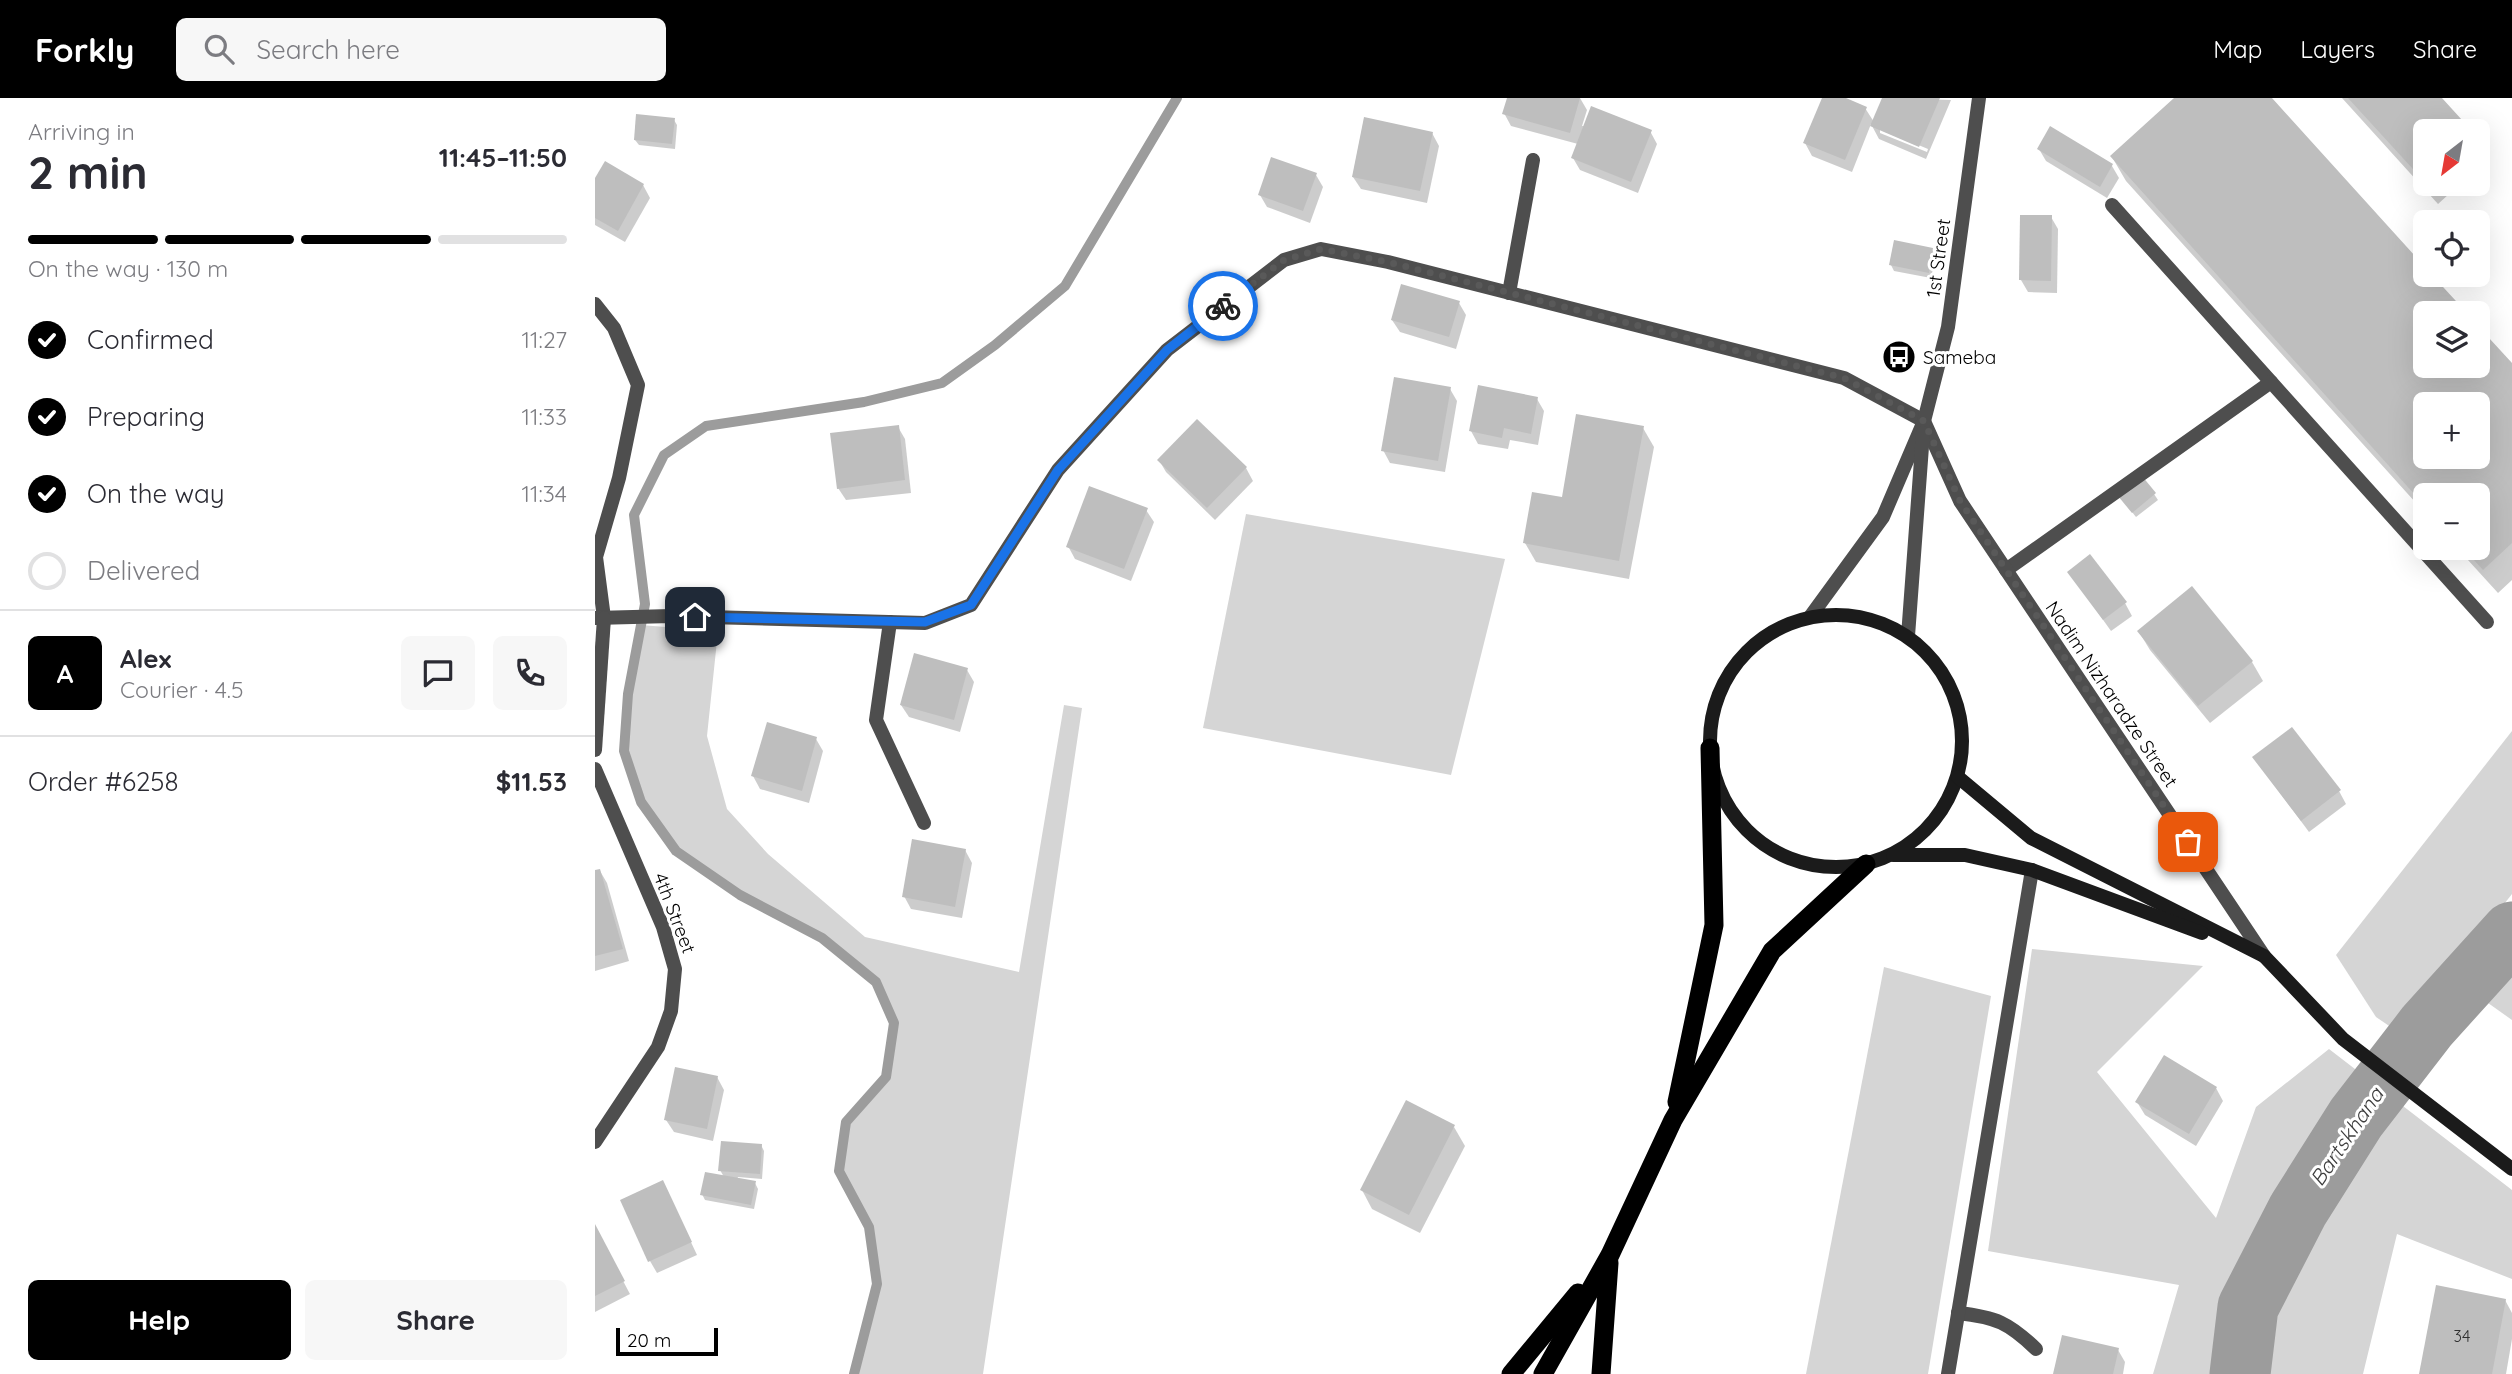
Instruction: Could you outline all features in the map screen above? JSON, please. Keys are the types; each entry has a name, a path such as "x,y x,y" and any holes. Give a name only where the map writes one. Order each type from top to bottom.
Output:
{"highway":[{"path":"1674,1120 1714,925 1710,748"},
{"path":"1543,1374 1610,1255 1674,1120 1772,951 1866,864"},
{"path":"1511,1374 1610,1255"},
{"path":"1601,1374 1610,1255"}],"main road":[{"path":"1835,614 1861,617 1885,624 1908,636 1928,654 1944,674 1956,698 1962,724 1963,750 1958,776 1948,801 1933,823 1914,841 1891,855 1866,864 1839,867 1811,865 1785,856 1761,842 1741,823 1725,800 1714,775 1710,748 1711,722 1717,698 1744,654 1785,625 1810,617 1835,614"},
{"path":"1958,776 2031,838 2264,956"},
{"path":"1891,855 1965,855 2032,870 2264,956"},
{"name":"Nadim Nizharadze Street","path":"2264,956 2343,1039 2512,1169"}],"street":[{"name":"1st Street","path":"1924,421 1948,327 1979,98"},
{"path":"1509,293 1533,160"},
{"path":"2112,205 2487,622"},
{"path":"599,618 671,616 925,622 971,605 1058,470 1167,350 1284,260 1321,249 1509,293 1844,378 1924,421"},
{"path":"595,304 614,328 638,385 619,478 596,556 599,618 595,750"},
{"path":"2006,570 2271,382"},
{"path":"1810,617 1883,517 1924,421"},
{"path":"1908,636 1924,421"},
{"name":"Nadim Nizharadze Street","path":"1924,421 1960,501 2264,956"},
{"path":"890,622 876,720 924,823"},
{"name":"4th Street","path":"595,769 663,927 675,969 671,1011 658,1047 595,1142"},
{"path":"1948,1374 2032,870"},
{"path":"1958,1313 1986,1316 2012,1326 2036,1349"}],"shaded area":[{"path":"1246,514 1505,559 1451,775 1203,728"},
{"path":"640,625 718,631 707,736 727,809 768,854 865,937 1019,972 1064,705 1082,708 983,1374 854,1374 877,1284 869,1227 839,1171 846,1122 886,1077 894,1023 876,982 822,938 740,895 676,851 641,802 624,751 628,694"},
{"path":"2512,731 2512,894 2401,1034 2376,1017 2336,955"},
{"path":"2032,949 2203,966 2097,1072 2216,1218 2256,1107 2329,1049 2512,1190 2512,1279 2397,1234 2363,1374 2153,1374 2179,1285 1988,1251"},
{"path":"2512,950 2512,1020 2474,993"},
{"path":"1884,967 1991,996 1928,1374 1806,1374"}],"building":[{"path":"1507,98 1580,98 1570,133 1502,114"},
{"path":"1822,98 1846,98 1867,107 1845,160 1803,143"},
{"path":"1882,98 1940,98 1919,147 1870,126"},
{"path":"2174,98 2272,98 2413,254 2413,287 2443,287 2456,301 2413,301 2413,378 2490,378 2490,339 2512,363 2512,543 2483,570 2474,560 2490,560 2490,483 2413,483 2413,493 2110,156"},
{"path":"2348,98 2442,98 2461,119 2413,119 2413,169"},
{"path":"1591,106 1652,130 1631,182 1571,158"},
{"path":"636,114 675,118 672,144 634,140"},
{"path":"1364,117 1433,132 1420,191 1352,177"},
{"path":"2050,126 2113,164 2100,187 2037,149"},
{"path":"1271,157 1317,173 1303,211 1258,195"},
{"path":"605,161 644,184 618,231 595,218 595,178"},
{"path":"2020,215 2052,215 2051,281 2019,280"},
{"path":"1894,240 1933,248 1929,273 1889,265"},
{"path":"1401,284 1460,301 1449,337 1391,320"},
{"path":"1394,377 1451,387 1438,461 1381,451"},
{"path":"1478,385 1538,397 1531,434 1504,428 1502,438 1469,431"},
{"path":"1576,414 1644,426 1619,561 1523,543 1532,492 1562,497"},
{"path":"1197,419 1247,467 1207,508 1157,460"},
{"path":"899,425 905,480 837,489 830,433"},
{"path":"2142,476 2156,493 2132,513 2118,496"},
{"path":"1089,486 1148,508 1124,569 1066,547"},
{"path":"2090,554 2127,602 2103,620 2067,572"},
{"path":"2192,586 2253,661 2198,706 2137,631"},
{"path":"914,653 968,668 954,720 900,705"},
{"path":"767,722 817,737 802,791 751,776"},
{"path":"2292,727 2341,790 2301,821 2252,757"},
{"path":"912,839 966,849 955,907 902,897"},
{"path":"600,869 623,949 595,956 595,870"},
{"path":"2164,1055 2217,1087 2189,1134 2135,1102"},
{"path":"675,1067 718,1076 707,1129 664,1120"},
{"path":"1406,1100 1455,1125 1409,1215 1360,1190"},
{"path":"721,1141 762,1144 760,1174 718,1171"},
{"path":"705,1172 756,1181 751,1205 700,1195"},
{"path":"663,1180 692,1242 648,1262 620,1200"},
{"path":"595,1224 625,1281 595,1296"},
{"path":"2436,1285 2506,1299 2492,1374 2419,1374"},
{"path":"2062,1335 2119,1348 2113,1374 2053,1374"}],"waterway":[{"path":"854,1374 877,1284 869,1227 839,1171 846,1122 886,1077 894,1023 876,982 822,938 740,895 676,851 641,802 624,751 628,694 645,604 634,515 664,455 706,426 864,402 942,383 995,345 1065,286 1177,98"},
{"name":"Bartskhana","path":"2240,1374 2248,1307 2298,1210 2356,1118 2427,1026 2512,932"}],"way so far":[{"path":"1223,306 1284,260 1321,249 1388,262 1844,378 1924,421 1960,501 2188,842"}],"place":[{"name":"Sameba","path":"1899,357"}],"route":[{"path":"695,617 925,622 971,605 1058,470 1167,350 1223,306"}]}
